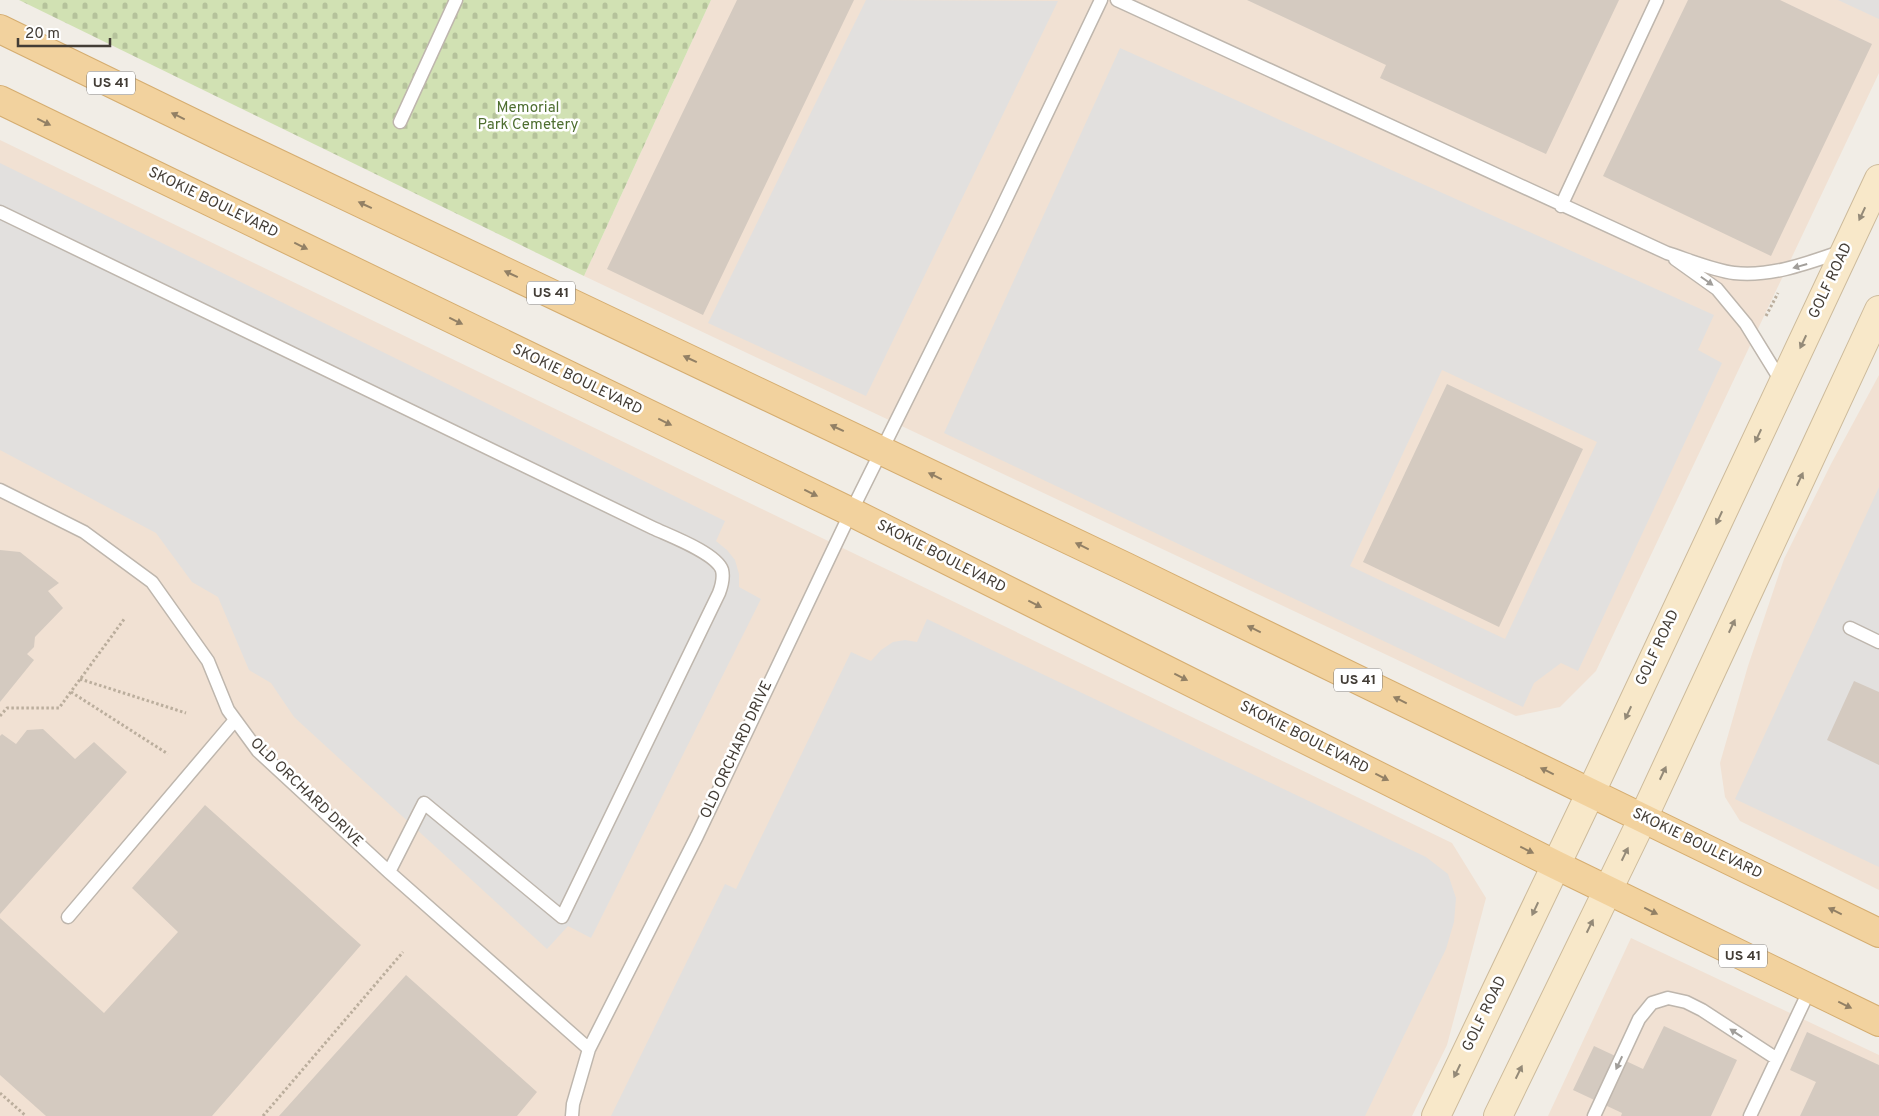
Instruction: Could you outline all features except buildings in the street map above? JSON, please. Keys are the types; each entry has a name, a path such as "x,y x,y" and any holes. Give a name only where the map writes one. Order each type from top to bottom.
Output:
{"main road":[{"name":"SKOKIE BOULEVARD","path":"0,29 222,137 881,449 1879,933"},
{"name":"SKOKIE BOULEVARD","path":"0,100 851,512 1608,890 1879,1022"},
{"name":"GOLF ROAD","path":"1436,1116 1591,792 1879,179"},
{"path":"1498,1116 1643,818 1879,310"}],"lane":[{"path":"400,122 456,0"},
{"name":"OLD ORCHARD DRIVE","path":"572,1116 589,1049 697,836 881,449 995,222 1101,0"},
{"path":"1117,0 1561,206 1667,253 1733,273 1760,273 1796,267 1846,250"},
{"path":"1561,206 1657,0"},
{"path":"0,212 661,532 717,561 722,570 723,580 720,593 562,916 424,803 389,872"},
{"path":"1667,253 1717,289 1746,324 1783,384"},
{"name":"OLD ORCHARD DRIVE","path":"0,490 84,532 152,582 208,662 228,710 258,750 389,872 589,1049"},
{"path":"1850,628 1879,642"},
{"path":"68,917 235,720"},
{"path":"1750,1116 1810,989"},
{"path":"1594,1116 1639,1019 1652,1003 1668,998 1686,1002 1702,1010 1777,1059"}],"path":[{"path":"1766,317 1780,290"},
{"path":"0,716 8,708 59,708 125,618"},
{"path":"80,679 186,713"},
{"path":"71,692 168,754"},
{"path":"263,1116 403,952"},
{"path":"0,1093 26,1116"}],"shaded area":[{"path":"711,0 1879,0 1879,73 1596,671 1560,707 1516,716 584,276"},
{"path":"866,0 1058,1 866,396 708,323"},
{"path":"1838,0 1879,0 1879,19"},
{"path":"1120,48 1714,315 1698,350 1722,363 1578,671 1561,663 1534,683 1523,707 944,433","holes":["1442,370 1597,442 1505,639 1350,566"]},
{"path":"0,140 1452,843 1486,898 1447,1045 1412,1116 0,1116"},
{"path":"0,163 725,521 716,541 735,560 739,574 739,587 761,599 591,938 568,926 547,949 294,717 271,683 249,670 218,597 192,582 156,533 0,450"},
{"path":"1879,375 1879,890 1740,821 1725,797 1720,763 1748,666 1784,559 1831,464"},
{"path":"1879,487 1879,867 1735,799"},
{"path":"927,619 1426,857 1448,874 1456,898 1454,922 1446,949 1365,1116 611,1116 725,884 736,889 851,652 871,661 881,650 893,642 905,640 917,642"},
{"path":"1631,938 1879,1055 1879,1116 1548,1116"}],"green space":[{"name":"Memorial Park Cemetery","path":"19,0 711,0 584,276"}]}
